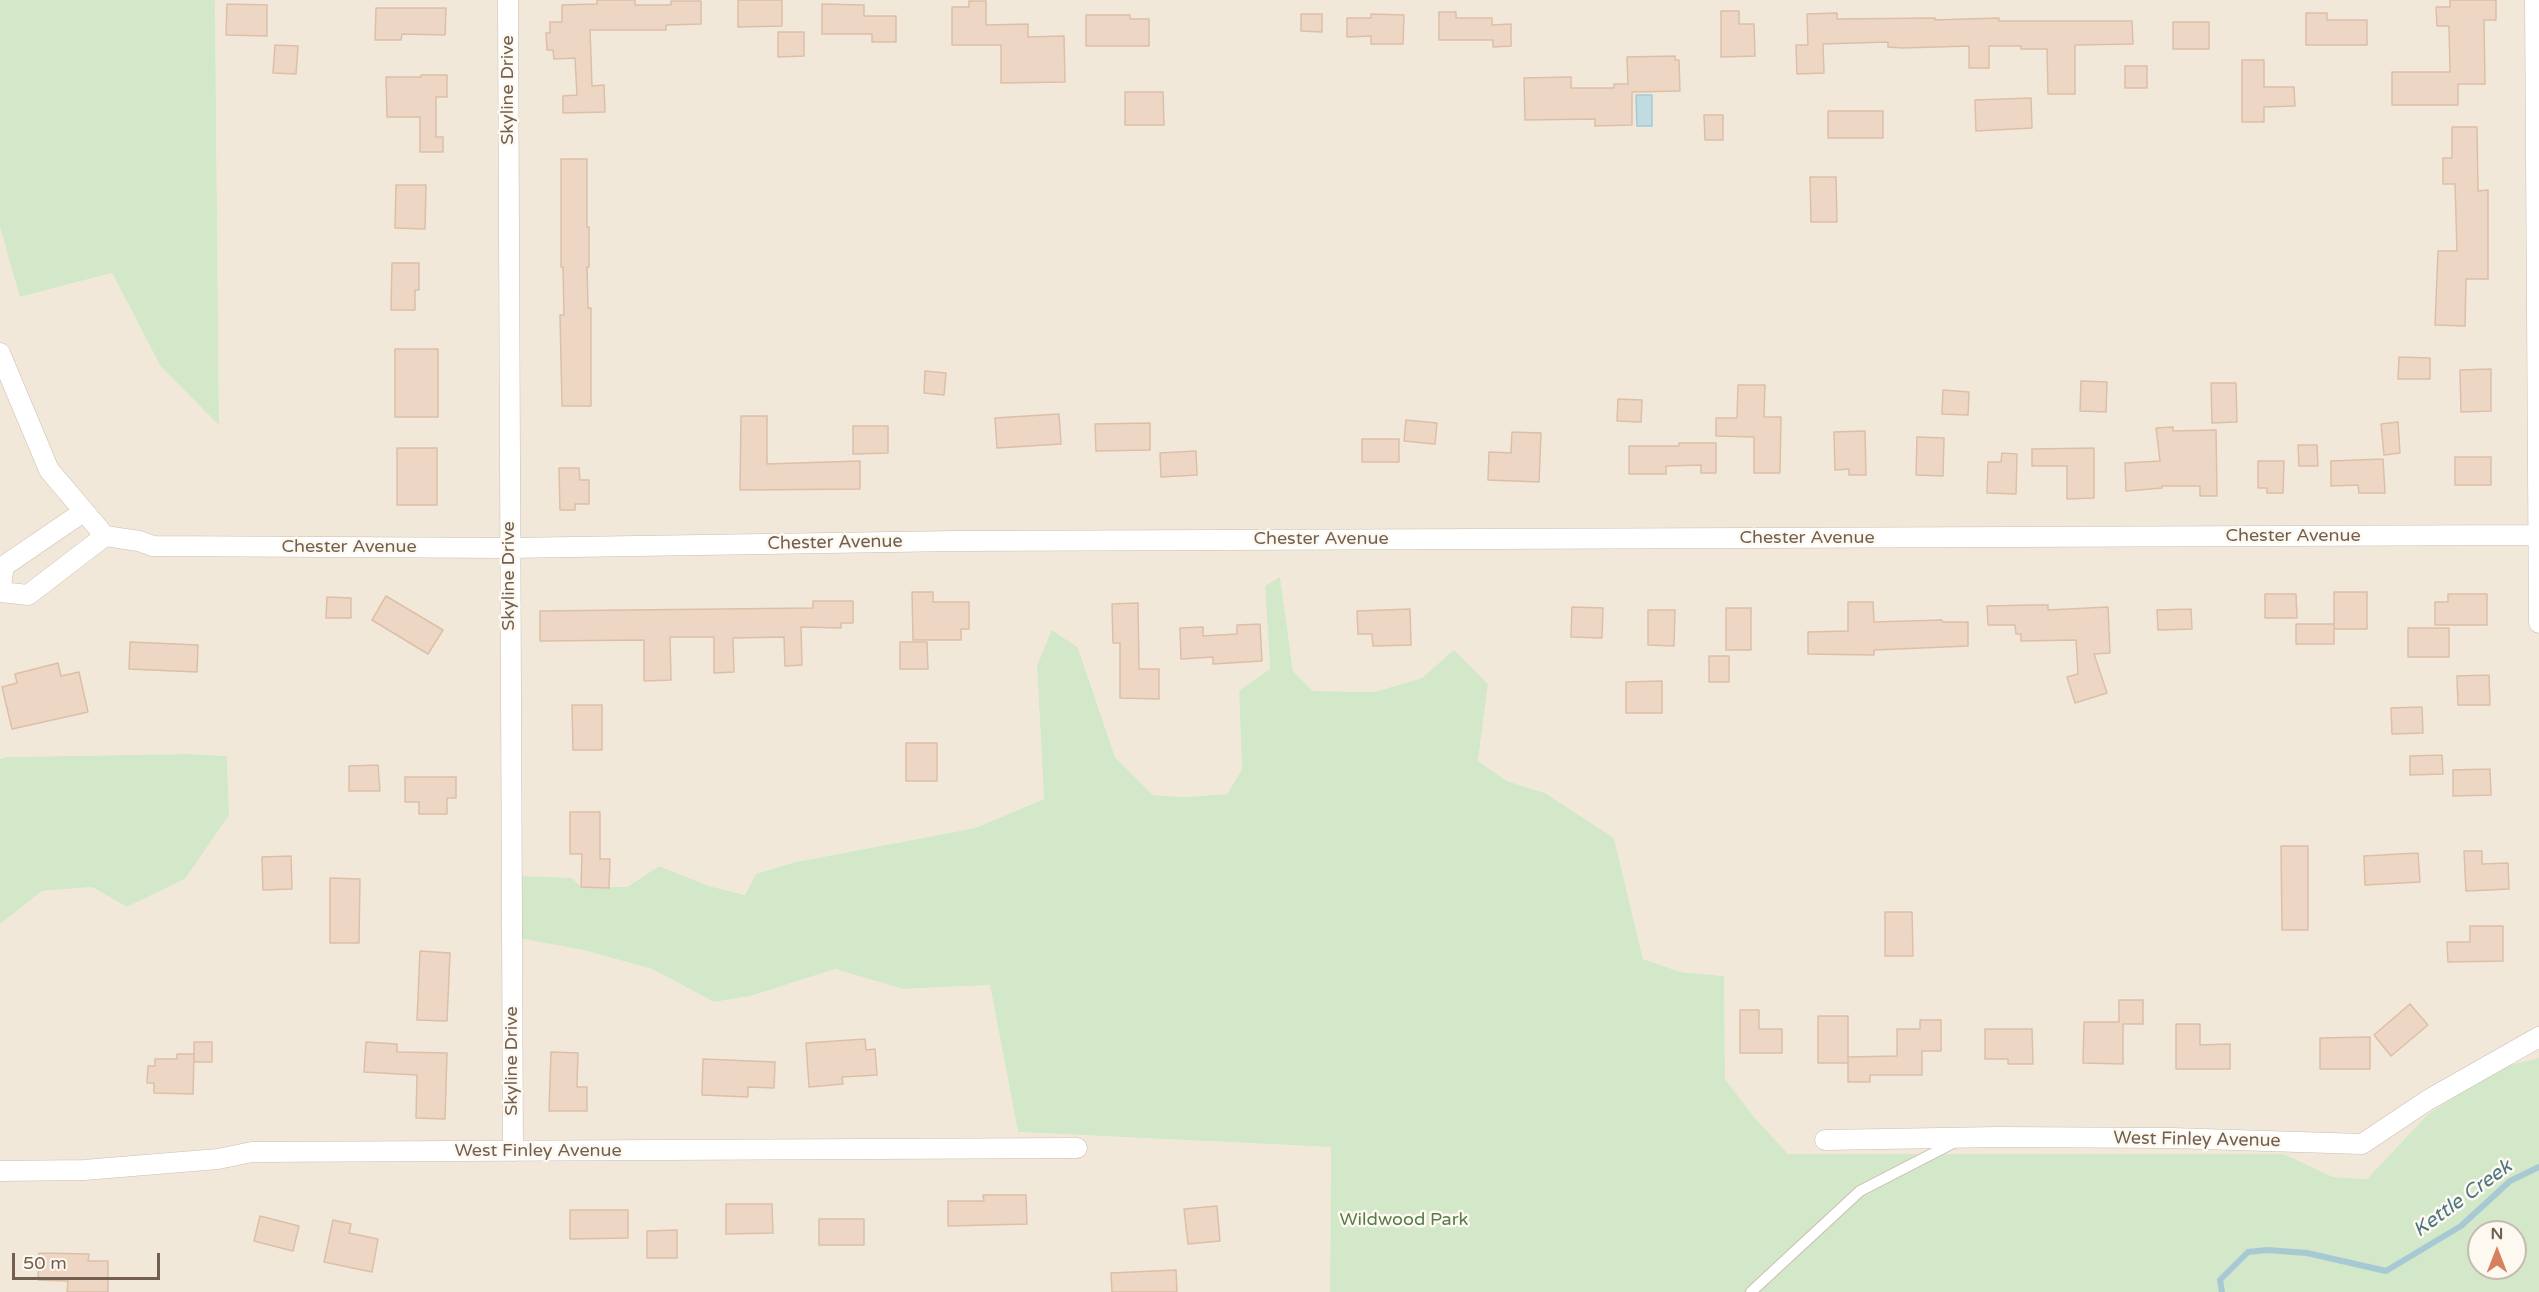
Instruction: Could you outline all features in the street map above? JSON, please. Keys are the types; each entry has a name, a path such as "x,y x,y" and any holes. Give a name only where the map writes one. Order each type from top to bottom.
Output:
{"street":[{"name":"Skyline Drive","path":"508,0 513,1151"},
{"path":"2535,0 2539,623"},
{"path":"0,353 49,470 82,512 105,536 28,595 0,592 4,566 82,512"},
{"name":"Chester Avenue","path":"105,536 139,541 153,546 509,548 956,541 2538,535"},
{"name":"West Finley Avenue","path":"1825,1140 2171,1138 2362,1144 2428,1100 2539,1037"},
{"name":"West Finley Avenue","path":"0,1171 84,1170 218,1159 252,1152 1077,1148"}],"lane":[{"path":"1751,1292 1860,1191 1963,1138"}],"shaded area":[{"path":"215,0 2539,0 2539,1058 2496,1068 2427,1115 2367,1179 2333,1177 2284,1154 1788,1154 1754,1117 1725,1079 1724,976 1681,972 1643,959 1614,838 1545,793 1507,781 1478,761 1488,684 1454,651 1422,678 1374,692 1313,691 1293,671 1280,578 1265,587 1270,669 1239,692 1242,769 1227,794 1184,797 1153,795 1115,757 1078,648 1037,666 1044,799 975,828 796,862 745,895 709,886 659,866 627,887 581,887 520,938 583,950 652,969 714,1002 751,996 835,969 903,989 990,985 1018,1132 1331,1147 1330,1292 0,1292 0,924 42,891 92,887 127,907 185,879 229,815 227,756 189,754 7,757 0,759 0,227 21,297 112,273 161,367 219,424"}],"green space":[{"path":"0,0 215,0 219,425 161,367 112,273 20,297 0,227"},
{"name":"Wildwood Park","path":"1280,577 1293,671 1313,691 1374,692 1422,678 1454,650 1488,684 1478,761 1507,781 1545,793 1614,838 1643,959 1681,972 1724,976 1725,1079 1754,1117 1788,1154 2284,1154 2333,1177 2367,1179 2427,1115 2497,1068 2539,1058 2539,1292 1330,1292 1331,1147 1018,1132 990,985 903,989 835,969 751,996 714,1002 652,969 583,950 519,938 517,876 572,878 581,887 627,887 659,866 709,886 745,895 756,874 796,862 975,828 1044,799 1037,666 1052,630 1078,648 1115,757 1153,795 1184,797 1227,794 1242,769 1239,691 1270,669 1265,586"},
{"path":"189,754 227,756 229,815 185,879 127,907 92,887 42,891 0,924 0,759 7,757"}],"water":[{"path":"1636,95 1652,95 1652,126 1637,126"}],"building":[{"path":"597,0 635,0 635,5 671,5 671,1 701,1 701,24 666,25 666,30 590,30 592,86 604,85 605,112 563,113 563,96 577,95 575,58 554,59 553,50 547,50 546,33 550,33 550,22 562,22 562,5 597,4"},
{"path":"738,0 782,0 782,26 738,27"},
{"path":"2450,0 2496,0 2496,20 2484,20 2485,84 2458,84 2458,105 2392,105 2392,72 2450,72 2449,26 2437,26 2436,7 2450,7"},
{"path":"969,1 986,1 986,25 1028,24 1028,37 1064,36 1065,82 1001,83 1001,45 952,45 952,7 969,7"},
{"path":"227,4 267,5 267,36 226,35"},
{"path":"822,4 864,5 864,16 896,16 896,42 872,42 872,34 822,34"},
{"path":"376,8 446,8 445,35 402,34 401,40 375,40"},
{"path":"1721,11 1739,11 1739,24 1754,24 1755,56 1721,57"},
{"path":"1439,12 1456,12 1456,18 1492,18 1492,25 1511,24 1511,46 1493,47 1493,40 1439,40"},
{"path":"1837,13 1837,19 1999,18 1999,21 2132,21 2133,44 2075,45 2075,94 2048,94 2047,49 2021,49 2021,46 1989,46 1989,68 1969,68 1969,46 1902,48 1888,47 1888,42 1823,44 1824,73 1797,74 1796,45 1808,45 1807,14"},
{"path":"2306,13 2327,13 2327,20 2367,20 2367,45 2306,45"},
{"path":"1301,14 1322,14 1322,32 1301,31"},
{"path":"1371,14 1404,15 1403,44 1371,44 1371,36 1347,37 1347,18 1371,18"},
{"path":"1086,15 1130,15 1130,19 1149,19 1149,46 1086,46"},
{"path":"2173,22 2209,22 2209,49 2173,49"},
{"path":"778,32 804,32 804,56 778,57"},
{"path":"275,45 298,46 296,74 273,73"},
{"path":"1675,56 1675,60 1679,60 1680,91 1632,92 1632,125 1595,126 1595,119 1525,120 1524,78 1571,77 1571,88 1614,88 1614,84 1628,84 1627,57"},
{"path":"2242,60 2264,60 2264,87 2294,87 2295,106 2264,107 2264,122 2242,122"},
{"path":"2125,66 2147,66 2147,88 2125,88"},
{"path":"421,75 447,75 447,97 436,97 436,137 443,137 443,152 420,152 420,117 387,117 386,77 421,77"},
{"path":"1125,92 1163,92 1164,125 1125,125"},
{"path":"2031,98 2032,128 1976,131 1975,100"},
{"path":"1828,111 1883,111 1883,138 1828,138"},
{"path":"1704,115 1723,115 1723,140 1705,140"},
{"path":"2452,127 2477,127 2478,191 2488,190 2488,279 2466,279 2465,326 2435,325 2438,251 2457,251 2455,184 2443,184 2443,158 2452,158"},
{"path":"561,159 587,159 591,406 562,406 560,315 564,315 563,267 561,267"},
{"path":"1810,177 1836,177 1837,222 1811,222"},
{"path":"396,185 426,185 425,229 395,228"},
{"path":"392,263 419,263 419,290 415,290 415,310 391,310"},
{"path":"395,349 438,349 438,417 395,417"},
{"path":"2399,357 2430,358 2430,379 2398,379"},
{"path":"2491,369 2491,411 2461,412 2460,370"},
{"path":"925,371 946,373 944,395 924,393"},
{"path":"2081,381 2107,382 2106,412 2080,411"},
{"path":"2211,383 2236,383 2237,422 2212,423"},
{"path":"1738,385 1765,385 1764,417 1781,417 1780,473 1754,473 1754,437 1716,436 1716,418 1737,418"},
{"path":"1943,390 1969,392 1968,415 1942,414"},
{"path":"1618,399 1642,400 1641,422 1617,421"},
{"path":"1059,414 1061,444 997,448 995,418"},
{"path":"741,416 767,416 767,464 860,461 860,489 740,490"},
{"path":"1406,420 1437,423 1435,444 1404,441"},
{"path":"2398,422 2400,453 2384,455 2381,424"},
{"path":"1150,423 1150,450 1096,451 1095,424"},
{"path":"853,426 888,426 888,453 853,454"},
{"path":"2173,427 2173,431 2216,430 2217,496 2200,496 2200,486 2162,486 2162,488 2126,491 2125,463 2160,461 2156,428"},
{"path":"1865,431 1866,475 1849,475 1849,469 1835,470 1834,432"},
{"path":"1512,432 1541,433 1539,482 1488,480 1489,452 1511,453"},
{"path":"1917,437 1944,438 1943,476 1916,475"},
{"path":"1362,439 1399,439 1399,462 1362,462"},
{"path":"1679,443 1716,443 1716,473 1701,473 1701,465 1666,466 1666,474 1629,474 1629,446 1679,446"},
{"path":"2298,445 2317,445 2318,466 2299,466"},
{"path":"397,448 437,448 437,505 397,505"},
{"path":"2094,448 2094,498 2067,499 2067,466 2032,466 2032,449"},
{"path":"1196,451 1197,475 1161,477 1160,453"},
{"path":"2002,453 2017,454 2016,494 1987,493 1988,462 2001,462"},
{"path":"2455,457 2491,457 2491,485 2455,485"},
{"path":"2383,459 2385,493 2359,493 2358,485 2331,486 2331,461"},
{"path":"2258,461 2284,461 2283,493 2267,493 2267,488 2258,488"},
{"path":"559,468 579,468 580,480 589,480 589,504 575,504 575,510 560,510"},
{"path":"912,592 933,592 933,602 969,602 969,629 961,629 961,640 913,640"},
{"path":"2334,592 2367,592 2367,629 2334,629"},
{"path":"2265,594 2296,594 2297,618 2265,618"},
{"path":"2448,594 2487,594 2487,625 2435,625 2435,602 2448,602"},
{"path":"386,596 443,630 428,654 372,620"},
{"path":"327,597 351,598 351,618 326,618"},
{"path":"813,601 853,601 853,623 841,623 841,628 801,627 802,665 785,666 784,637 733,638 734,672 714,673 714,637 670,637 671,680 644,681 644,640 540,641 540,611 813,608"},
{"path":"1848,602 1873,602 1874,622 1942,620 1943,622 1968,622 1968,646 1874,650 1874,655 1808,654 1808,632 1848,631"},
{"path":"1138,603 1139,669 1159,669 1159,699 1120,698 1120,643 1113,643 1112,604"},
{"path":"2048,605 2048,610 2108,607 2110,653 2094,654 2107,693 2075,703 2067,677 2078,674 2076,640 2021,641 2021,634 2016,634 2015,625 1988,625 1987,606"},
{"path":"1572,607 1603,608 1602,638 1571,637"},
{"path":"1726,608 1751,608 1751,650 1726,650"},
{"path":"1410,609 1411,645 1373,646 1372,634 1358,634 1357,611"},
{"path":"2191,609 2192,629 2158,630 2157,610"},
{"path":"1648,610 1675,610 1674,646 1648,645"},
{"path":"1260,624 1262,661 1213,664 1213,657 1181,659 1180,628 1203,627 1203,636 1237,634 1237,625"},
{"path":"2296,624 2334,624 2334,644 2296,644"},
{"path":"2408,628 2449,628 2449,657 2408,657"},
{"path":"130,642 198,645 197,672 129,669"},
{"path":"900,642 927,642 928,669 900,669"},
{"path":"1709,656 1729,656 1729,682 1709,682"},
{"path":"58,663 61,676 79,672 88,712 12,729 2,687 17,683 15,674"},
{"path":"2489,675 2490,705 2458,705 2457,676"},
{"path":"1662,681 1662,713 1626,713 1626,682"},
{"path":"572,705 602,705 602,750 573,750"},
{"path":"2422,707 2423,733 2392,734 2391,708"},
{"path":"906,743 937,743 937,781 906,781"},
{"path":"2442,755 2443,774 2410,775 2410,756"},
{"path":"378,765 380,791 349,791 349,766"},
{"path":"2490,769 2491,795 2453,796 2453,770"},
{"path":"405,777 456,777 456,798 447,798 447,814 419,814 419,802 405,802"},
{"path":"570,812 600,812 600,859 610,859 609,888 581,887 582,854 570,854"},
{"path":"2281,846 2308,846 2308,930 2282,930"},
{"path":"2464,851 2482,851 2482,864 2508,863 2509,889 2466,891"},
{"path":"2418,853 2420,882 2365,885 2364,856"},
{"path":"291,856 292,889 263,890 262,857"},
{"path":"330,878 360,879 359,943 330,943"},
{"path":"1885,912 1912,912 1913,956 1885,956"},
{"path":"2470,926 2503,926 2503,961 2448,962 2447,942 2470,942"},
{"path":"420,951 450,953 447,1021 417,1020"},
{"path":"2119,1000 2143,1000 2143,1024 2123,1024 2123,1064 2083,1063 2084,1022 2119,1022"},
{"path":"2410,1004 2428,1025 2391,1056 2374,1035"},
{"path":"1740,1010 1759,1010 1759,1029 1782,1029 1782,1053 1740,1053"},
{"path":"1818,1016 1848,1016 1848,1063 1818,1063"},
{"path":"1920,1020 1941,1020 1941,1051 1922,1051 1922,1075 1870,1075 1870,1082 1848,1082 1848,1057 1897,1056 1897,1029 1920,1029"},
{"path":"2176,1024 2200,1024 2200,1045 2230,1044 2230,1069 2176,1069"},
{"path":"1985,1029 2032,1029 2033,1064 2008,1064 2008,1059 1985,1059"},
{"path":"2370,1037 2370,1069 2320,1069 2320,1038"},
{"path":"865,1039 866,1050 875,1049 877,1075 842,1077 843,1084 809,1087 806,1043"},
{"path":"194,1042 212,1042 212,1062 194,1062"},
{"path":"366,1042 397,1044 397,1052 447,1053 445,1119 416,1118 417,1075 364,1072"},
{"path":"551,1052 578,1053 577,1087 587,1087 587,1111 549,1111"},
{"path":"177,1054 194,1054 193,1094 154,1093 154,1083 147,1083 148,1066 155,1066 155,1059 177,1059"},
{"path":"703,1059 775,1062 774,1088 748,1087 748,1097 702,1095"},
{"path":"983,1195 1026,1195 1027,1224 948,1226 948,1201 984,1201"},
{"path":"726,1204 772,1204 773,1233 726,1234"},
{"path":"1217,1206 1220,1241 1188,1244 1184,1209"},
{"path":"570,1210 628,1210 628,1238 570,1239"},
{"path":"260,1216 299,1226 293,1251 254,1241"},
{"path":"819,1219 864,1219 864,1245 819,1245"},
{"path":"333,1220 351,1224 349,1233 378,1239 372,1272 324,1262"},
{"path":"677,1230 677,1258 647,1258 647,1231"},
{"path":"39,1253 89,1254 88,1261 108,1261 108,1292 67,1292 68,1281 38,1280"},
{"path":"1176,1270 1177,1292 1112,1292 1111,1273"}],"waterway":[{"name":"Kettle Creek","path":"2222,1292 2220,1280 2248,1252 2267,1250 2307,1253 2386,1271 2461,1226 2510,1181 2539,1167"}]}
